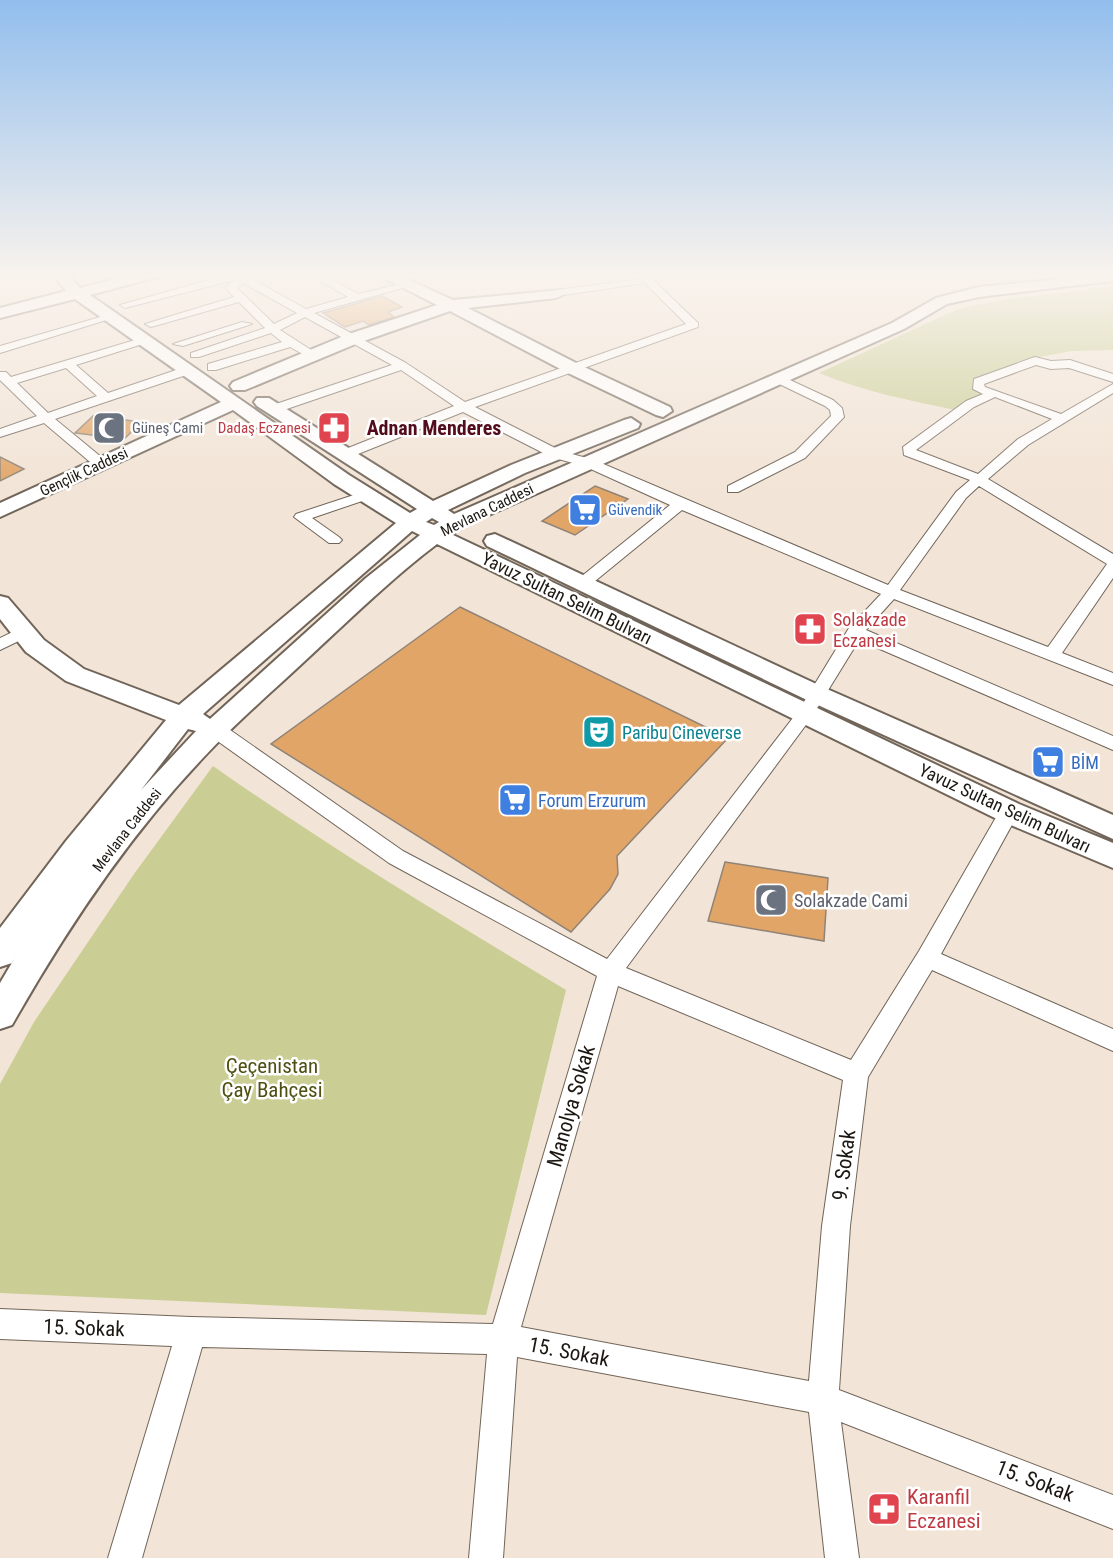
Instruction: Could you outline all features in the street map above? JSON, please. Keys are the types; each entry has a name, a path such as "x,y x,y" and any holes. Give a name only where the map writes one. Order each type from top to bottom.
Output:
{"street":[{"path":"4,378 68,364 111,347"},
{"name":"Yavuz Sultan Selim Bulvarı","path":"173,347 193,359 363,496 410,522 445,528 583,583 1009,812 1113,856"},
{"path":"193,359 215,347"},
{"path":"0,433 105,397 226,347"},
{"path":"193,359 265,347"},
{"path":"299,347 312,355"},
{"name":"Gençlik Caddesi","path":"0,511 101,464 312,355 333,347"},
{"path":"366,347 402,366 464,407 556,453 590,463 680,504 891,592 1113,679"},
{"path":"531,347 663,411"},
{"name":"Gençlik Caddesi","path":"343,455 464,407 635,347"},
{"name":"Mevlana Caddesi","path":"0,953 76,849 184,716 410,522 431,510 556,453 826,347"},
{"name":"Mevlana Caddesi","path":"0,1014 33,956 118,837 178,766 355,601 445,528 777,378 839,347"},
{"path":"1062,419 979,389 978,382 1029,362 1070,364 1113,378"},
{"path":"68,364 105,397"},
{"path":"274,409 402,366"},
{"path":"4,378 45,417 101,464"},
{"path":"733,489 800,455 838,417 836,408 829,403 777,378"},
{"name":"Manolya Sokak","path":"486,1558 502,1339 610,972 811,705 855,632 891,592 961,495 1023,442 1113,388"},
{"path":"995,393 970,404 910,447 909,452 927,461 959,471 978,481 1113,561"},
{"name":"Yavuz Sultan Selim Bulvarı","path":"236,394 274,409 431,510 445,528 811,705 1113,828"},
{"path":"334,540 301,517 363,496"},
{"path":"583,583 680,504"},
{"path":"1052,655 1113,566"},
{"path":"0,603 34,646 75,675 216,730 396,857 610,972 856,1074"},
{"path":"0,645 24,632"},
{"path":"855,632 1113,743"},
{"name":"9. Sokak","path":"842,1558 823,1399 836,1226 856,1074 927,958 1009,812"},
{"path":"927,958 1113,1040"},
{"name":"15. Sokak","path":"0,1324 191,1332 502,1339 823,1399 1113,1512"},
{"path":"125,1558 191,1332"}],"green space":[{"path":"876,347 1113,347 1113,350 1071,351 1040,357 973,384 976,392 988,396 960,411 871,391 819,373"},
{"name":"Çeçenistan Çay Bahçesi","path":"213,766 343,853 566,990 486,1315 0,1293 0,1084 34,1022 134,874"}],"building":[{"name":"Güneş Cami","path":"93,416 142,422 124,439 75,433"},
{"path":"0,457 24,469 0,481"},
{"name":"Güvendik","path":"595,486 628,499 575,535 542,521"},
{"name":"Forum Erzurum","path":"460,607 728,738 617,856 618,874 610,889 571,932 271,744"},
{"name":"Solakzade Cami","path":"725,862 828,878 824,941 708,921"}],"place":[{"name":"Güneş Cami","path":"109,428"},
{"name":"Dadaş Eczanesi","path":"334,428"},
{"name":"Güvendik","path":"585,510"},
{"name":"Solakzade Eczanesi","path":"810,629"},
{"name":"Paribu Cineverse","path":"599,732"},
{"name":"BİM","path":"1048,762"},
{"name":"Forum Erzurum","path":"515,800"},
{"name":"Solakzade Cami","path":"771,900"},
{"name":"Karanfil Eczanesi","path":"884,1509"}],"district":[{"name":"Adnan Menderes","path":"434,428"}]}
